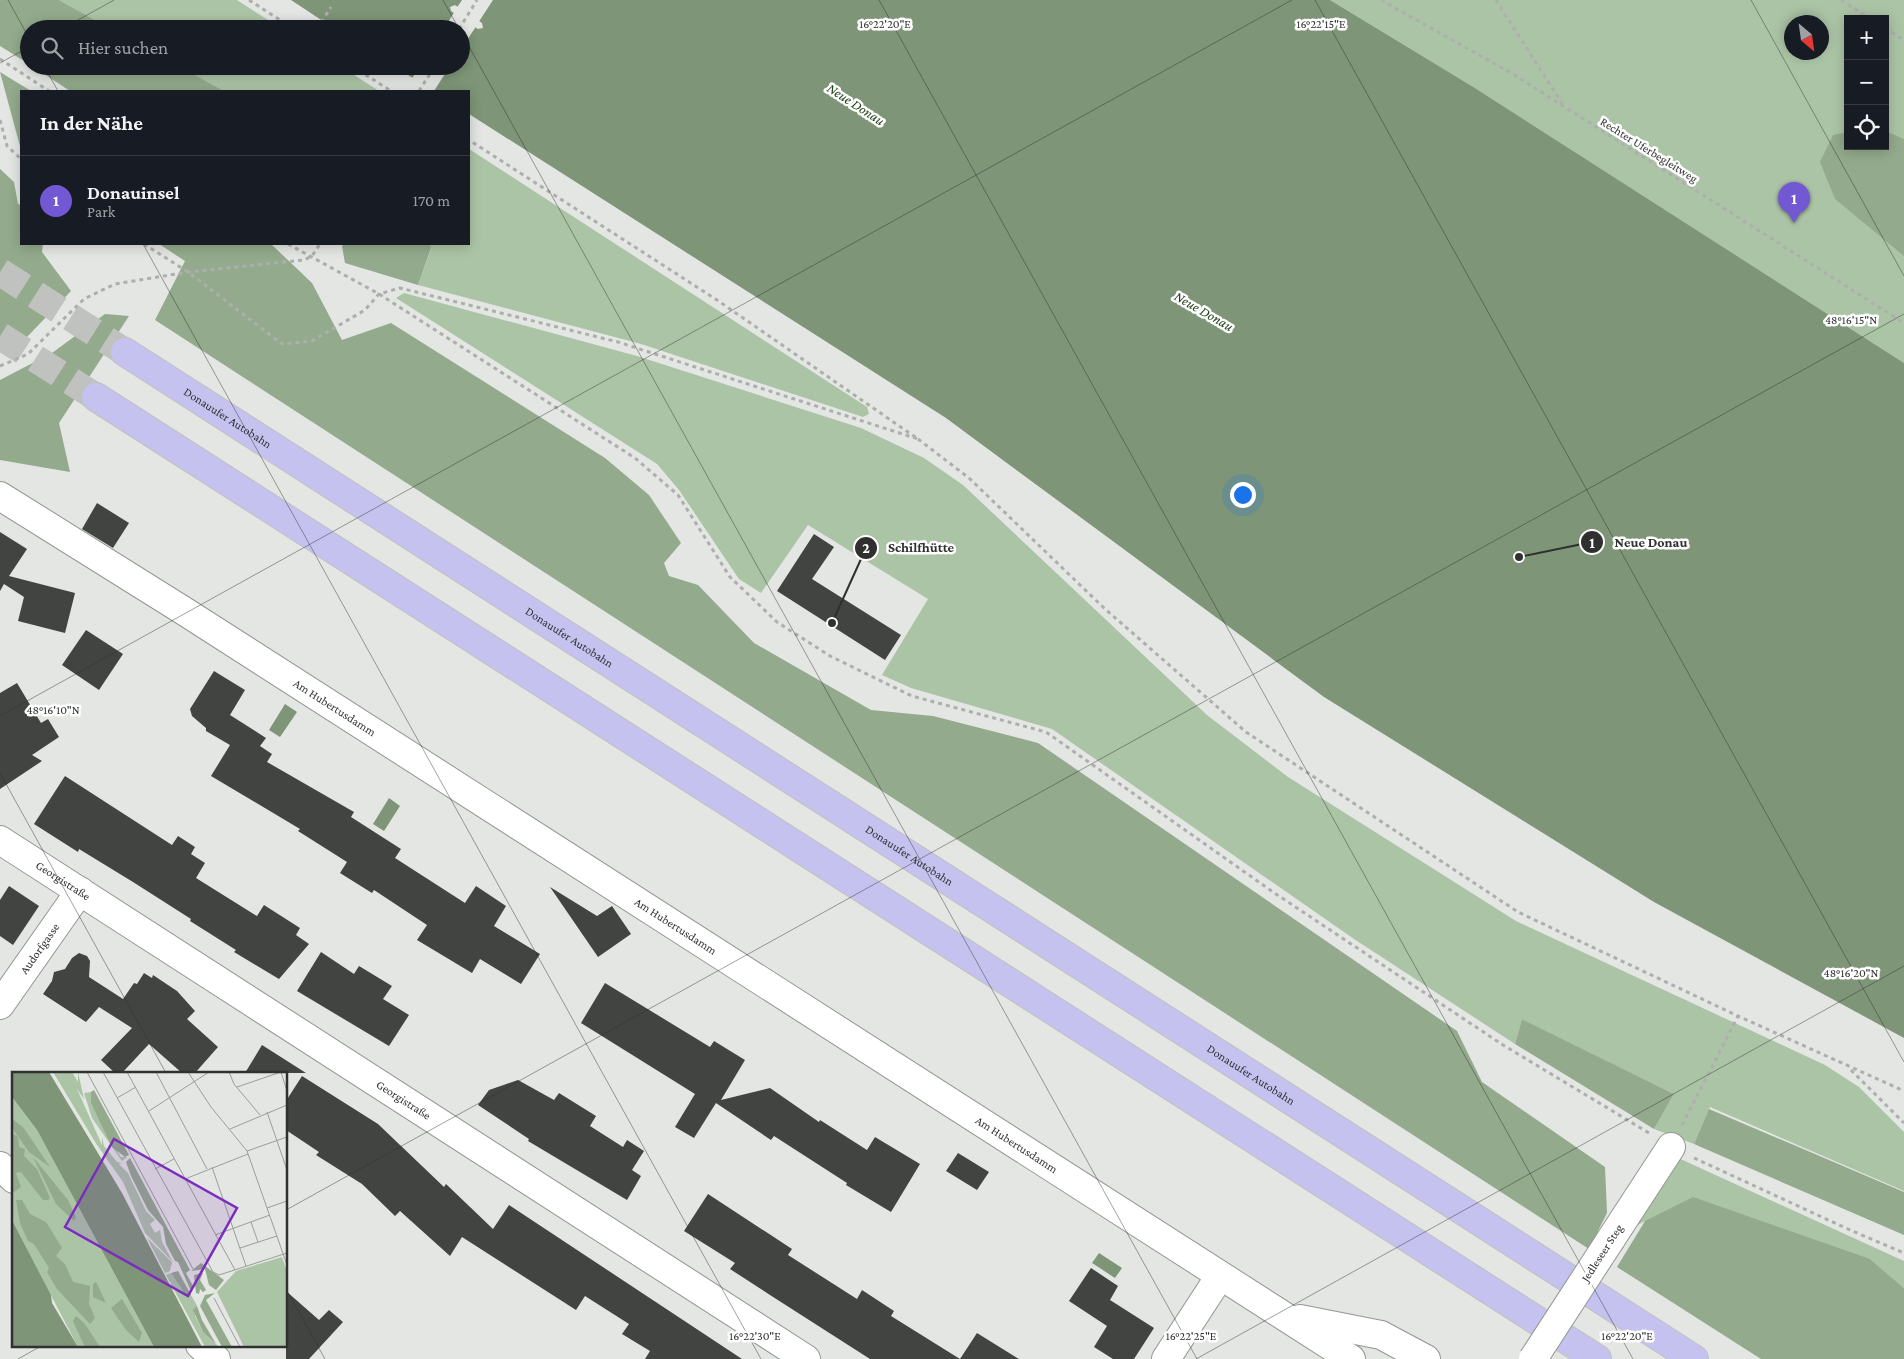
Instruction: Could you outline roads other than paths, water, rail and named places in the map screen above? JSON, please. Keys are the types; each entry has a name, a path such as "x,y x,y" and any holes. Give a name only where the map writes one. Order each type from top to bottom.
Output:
{"highway":[{"name":"Donauufer Autobahn","path":"125,352 1694,1359"},
{"path":"96,397 1597,1359"}],"street":[{"name":"Am Hubertusdamm","path":"0,496 201,622 1351,1359"},
{"name":"Georgistraße","path":"0,840 806,1359"},
{"name":"Audorfgasse","path":"0,1005 80,891"},
{"name":"Jedleseer Steg","path":"1533,1359 1671,1147"},
{"path":"0,1166 12,1177"},
{"path":"1166,1359 1220,1276"},
{"path":"1284,1315 1381,1335 1426,1359"},
{"path":"201,1346 216,1359"}],"water":[{"name":"Neue Donau","path":"291,0 1330,0 1475,88 1904,363 1904,1038 1654,902 1324,697 946,418 470,115 470,90 431,90 408,75 470,75 470,24 478,29 483,28 482,23 455,5 450,7 451,11 464,20 321,20"},
{"path":"285,704 297,712 280,737 269,730"},
{"path":"389,798 400,806 384,831 373,824"},
{"path":"1099,1253 1122,1268 1115,1278 1092,1263"}],"tunnel":[{"path":"0,272 125,352"},
{"path":"0,336 96,397"}],"place":[{"name":"Donauinsel","path":"1794,223"},
{"name":"Neue Donau","path":"1519,557"},
{"name":"Schilfhütte","path":"832,623"}]}
